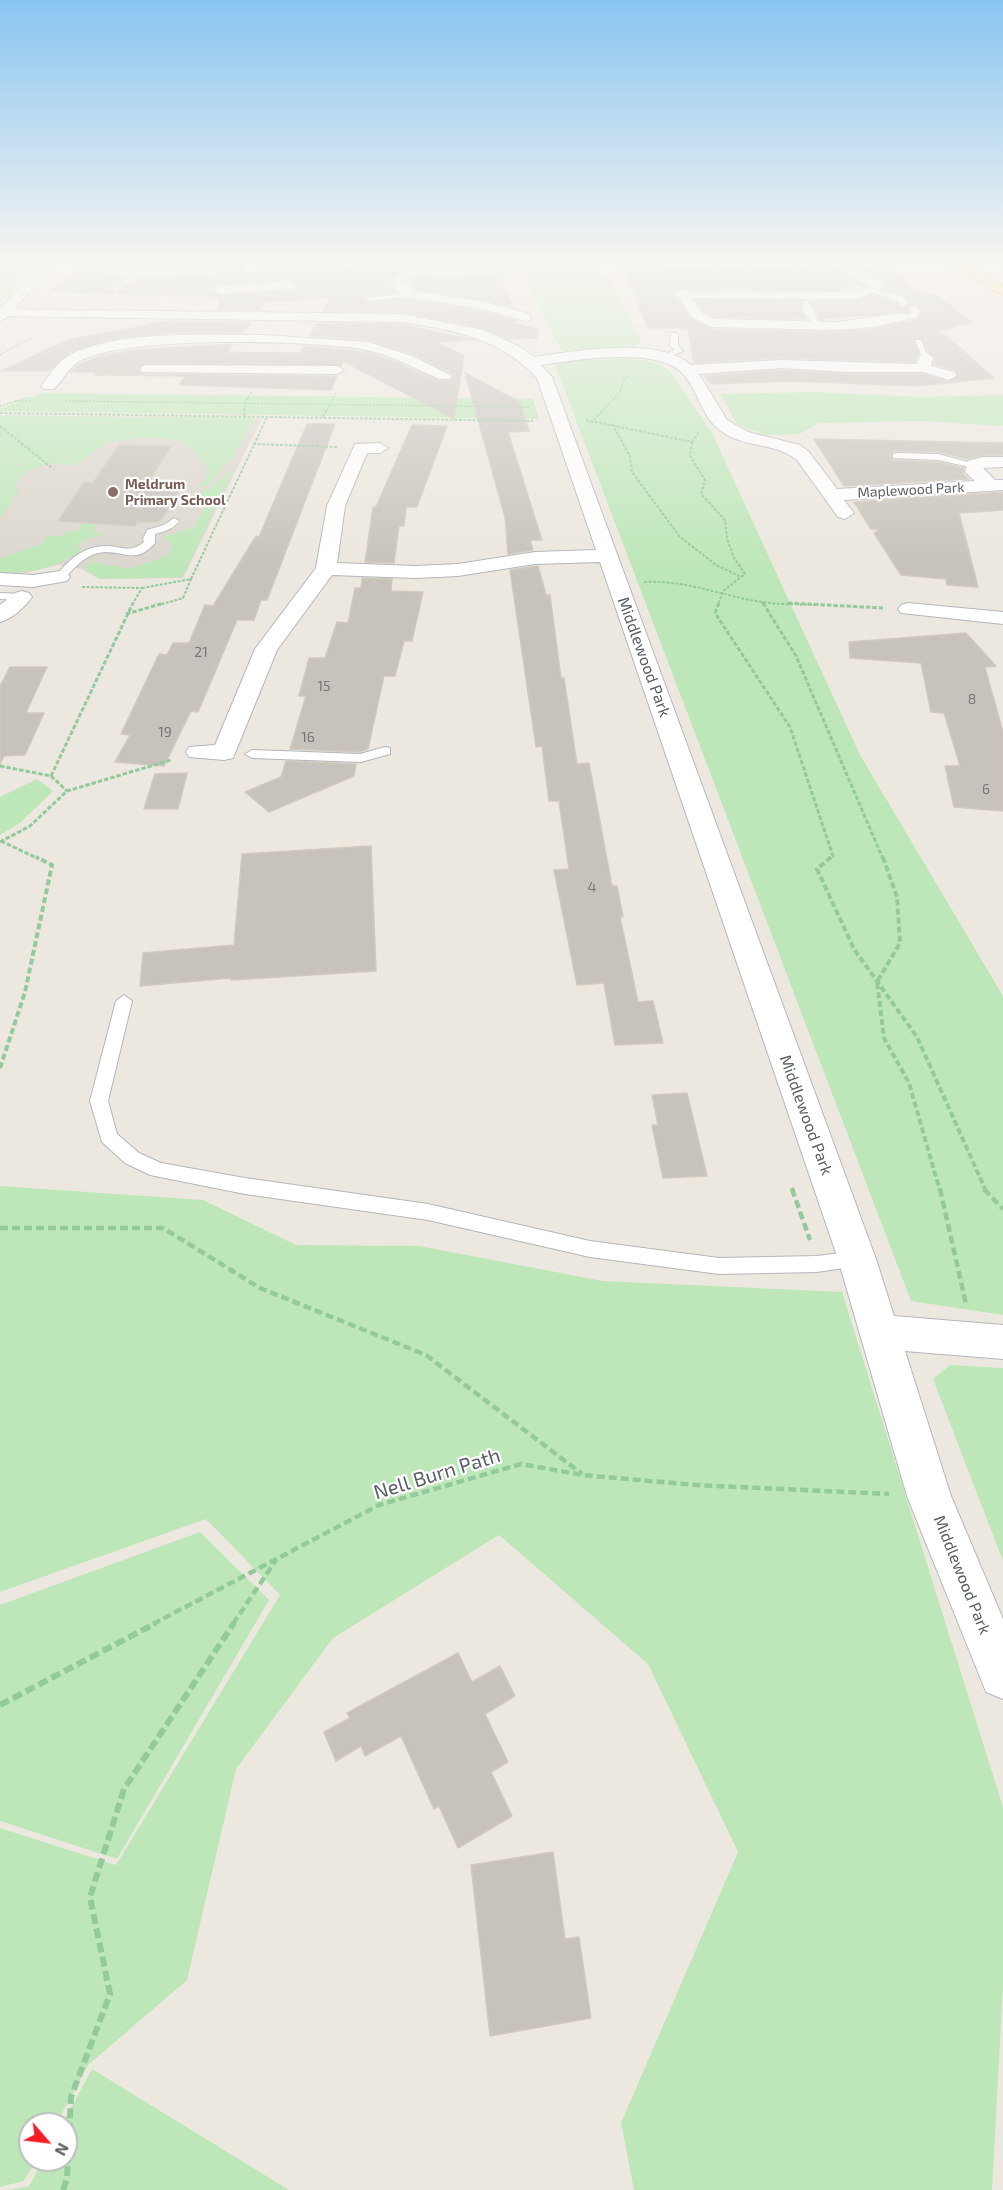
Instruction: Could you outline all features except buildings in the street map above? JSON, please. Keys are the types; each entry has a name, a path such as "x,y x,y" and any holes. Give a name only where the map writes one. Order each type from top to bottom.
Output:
{"street":[{"path":"49,386 69,363"},
{"path":"210,369 214,363"},
{"path":"413,363 444,376"},
{"name":"Middlewood Park","path":"534,363 544,376 552,421 611,567 665,714 857,1260 929,1496 1003,1675"},
{"path":"675,363 689,370 781,364 847,368 909,363"},
{"path":"927,363 949,375"},
{"path":"147,369 210,369 338,378"},
{"path":"689,370 703,398 727,429"},
{"name":"Maplewood Park","path":"727,429 794,450 803,456 845,513"},
{"path":"224,753 266,649 326,569 336,506 370,448 340,447"},
{"name":"Maplewood Park","path":"997,485 974,471 974,465 983,462 1003,462"},
{"name":"Maplewood Park","path":"832,495 997,485"},
{"path":"326,569 415,572 459,570 535,558 611,567"},
{"path":"0,579 68,582"},
{"path":"0,616 22,597"},
{"path":"908,609 1003,618"},
{"path":"198,752 252,754"},
{"path":"880,1332 988,1341"}],"lane":[{"path":"896,456 938,457 974,465"},
{"path":"68,582 69,567 96,550 107,549 128,555 143,550 150,543 148,539 151,532 168,527 174,521"},
{"path":"0,596 22,597"},
{"path":"252,754 361,758 385,751"},
{"path":"124,1000 99,1101 109,1137 132,1158 157,1170 245,1186 428,1212 590,1249 719,1266 817,1264 857,1260"}],"path":[{"path":"594,420 619,393 624,380 639,363"},
{"path":"323,417 330,404 338,378"},
{"path":"0,406 33,396 49,386"},
{"path":"15,401 37,401"},
{"path":"60,401 541,407 552,421"},
{"path":"0,413 594,420 692,442"},
{"path":"126,614 183,598 267,417"},
{"path":"611,423 630,456 632,472 680,537 716,565 741,577"},
{"path":"0,426 52,468"},
{"path":"727,429 697,432 692,442 690,456 705,480 701,494 725,520 727,539 734,558 745,574 723,591 715,613 790,727 833,856 817,869 854,949 917,1037 984,1189 1003,1209"},
{"path":"254,444 340,447"},
{"path":"611,567 628,578 630,582 664,581 723,591 762,602 908,609"},
{"path":"68,582 142,588 191,579"},
{"path":"51,776 126,614 142,588"},
{"path":"762,602 796,656 880,850 897,897 900,943 878,982 884,1038 909,1083 988,1341"},
{"path":"1,841 30,826 67,791 198,752"},
{"path":"0,766 51,776 67,791"},
{"path":"0,1068 25,992 52,865 1,841"},
{"path":"0,1228 53,1226 163,1228 260,1288 426,1355 583,1475"},
{"name":"Nell Burn Path","path":"0,1705 379,1505 521,1464 583,1475 696,1485 929,1496"},
{"path":"63,2190 67,2179 71,2097 110,1994 90,1897 124,1790 276,1559"}],"shaded area":[{"name":"Meldrum Primary School","path":"0,415 262,418 183,578 99,579 82,569 58,565 17,575 0,574"}],"green space":[{"path":"657,363 671,372 712,433 860,755 1003,996 1003,1315 911,1301 555,365"},
{"path":"814,392 919,397 1003,395 1003,426 922,421 819,423 800,434 766,435 738,425 720,394"},
{"path":"43,393 533,399 539,419 0,411 0,409"},
{"path":"0,416 255,418 233,457 206,486 201,486 208,472 196,452 182,441 148,437 109,442 74,465 48,464 26,471 14,487 19,491 0,518"},
{"path":"228,472 232,472 182,577 100,579 84,568 91,562 129,569 166,556 173,546 163,537 194,527 205,505 180,503 209,489"},
{"path":"83,523 97,523 92,533 106,534 88,538 77,544 81,551 52,565 32,571 0,573 0,558 41,544 48,536 63,536 67,531 77,531"},
{"path":"37,779 53,791 20,823 0,835 0,797"},
{"path":"0,1186 203,1200 296,1245 419,1246 603,1281 842,1292 1003,1807 1003,1986 992,2190 634,2190 621,2123 738,1852 648,1664 499,1535 333,1638 236,1769 187,1980 88,2065 63,2112 18,2112 18,2172 29,2172 24,2181 0,2187 0,1828 116,1865 280,1595 206,1519 0,1592"},
{"path":"950,1365 1003,1368 1003,1561 933,1379"},
{"path":"200,1532 269,1600 117,1859 0,1821 0,1605"},
{"path":"92,2069 289,2190 9,2190 29,2186 37,2172 78,2172 78,2112 69,2112"}],"place":[{"name":"Meldrum Primary School","path":"113,492"}]}
